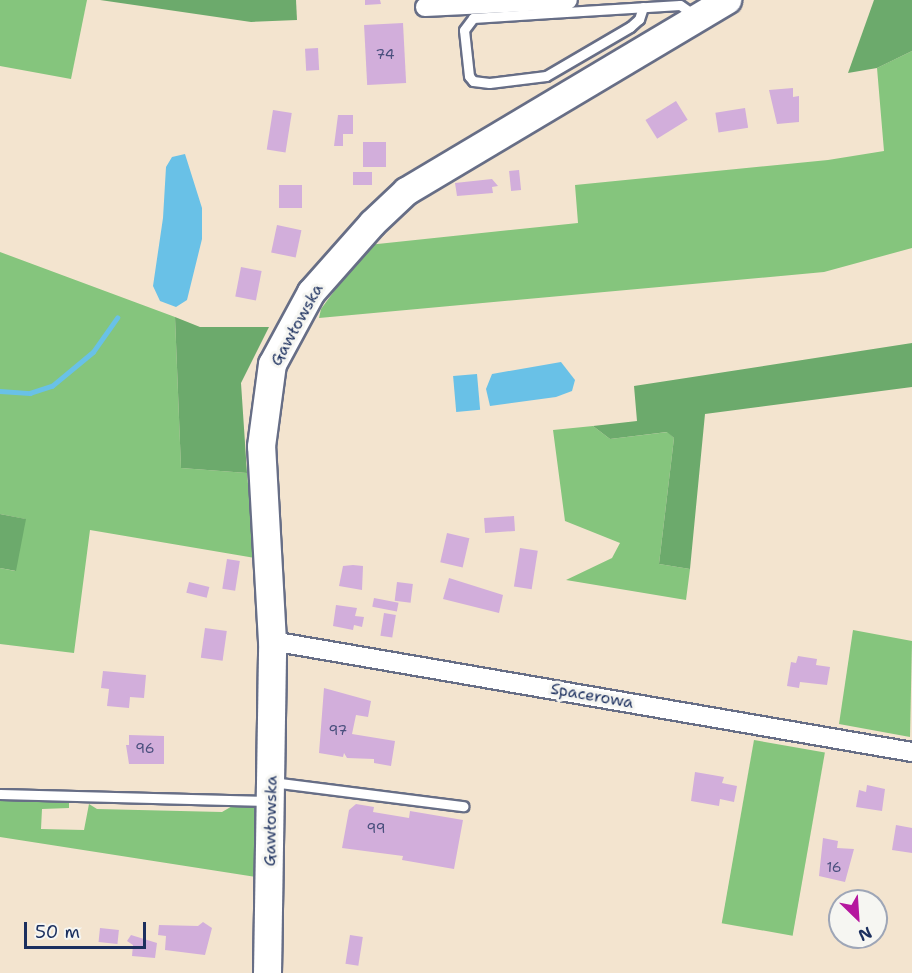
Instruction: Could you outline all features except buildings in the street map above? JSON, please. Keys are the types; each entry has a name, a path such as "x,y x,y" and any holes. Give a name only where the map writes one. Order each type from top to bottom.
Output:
{"street":[{"path":"425,7 568,0"},
{"name":"Gawłowska","path":"267,973 272,792 272,641 261,446 263,414 272,364 311,292 372,223 406,191 727,0"},
{"name":"Spacerowa","path":"272,641 912,752"}],"lane":[{"path":"643,7 639,19 630,27 546,76 489,83 473,81 469,76 464,30 473,18 643,7 680,5 697,18"},
{"path":"0,794 272,792 463,806"}],"green space":[{"path":"0,0 87,0 71,79 0,66"},
{"path":"100,0 296,0 297,20 251,22"},
{"path":"874,0 912,0 912,51 877,68 848,73"},
{"path":"912,51 912,248 824,272 319,318 321,309 368,245 578,223 575,185 828,160 884,151 877,68"},
{"path":"0,252 175,317 181,468 247,473 255,558 90,530 74,653 0,644 0,568 15,571 25,519 0,514"},
{"path":"175,317 200,327 269,327 241,383 247,473 181,468"},
{"path":"912,343 912,387 705,414 690,569 659,564 674,438 667,432 610,439 593,426 637,421 634,386"},
{"path":"593,426 610,439 668,432 674,438 659,564 690,569 686,600 566,580 612,558 620,543 565,521 553,430"},
{"path":"0,514 26,519 16,571 0,568"},
{"path":"853,630 912,641 910,737 839,724"},
{"path":"754,740 825,753 793,936 722,923"},
{"path":"0,799 69,800 69,808 42,809 41,829 84,830 89,804 97,809 222,812 234,805 258,807 256,877 0,837"}],"water":[{"path":"185,154 202,208 202,239 187,300 176,307 160,301 153,286 163,218 166,167 172,157"},
{"path":"561,362 575,380 572,391 556,397 490,406 486,389 492,374"},
{"path":"477,374 480,410 456,412 453,376"}],"waterway":[{"path":"0,391 30,393 52,386 93,352 117,318"}]}
